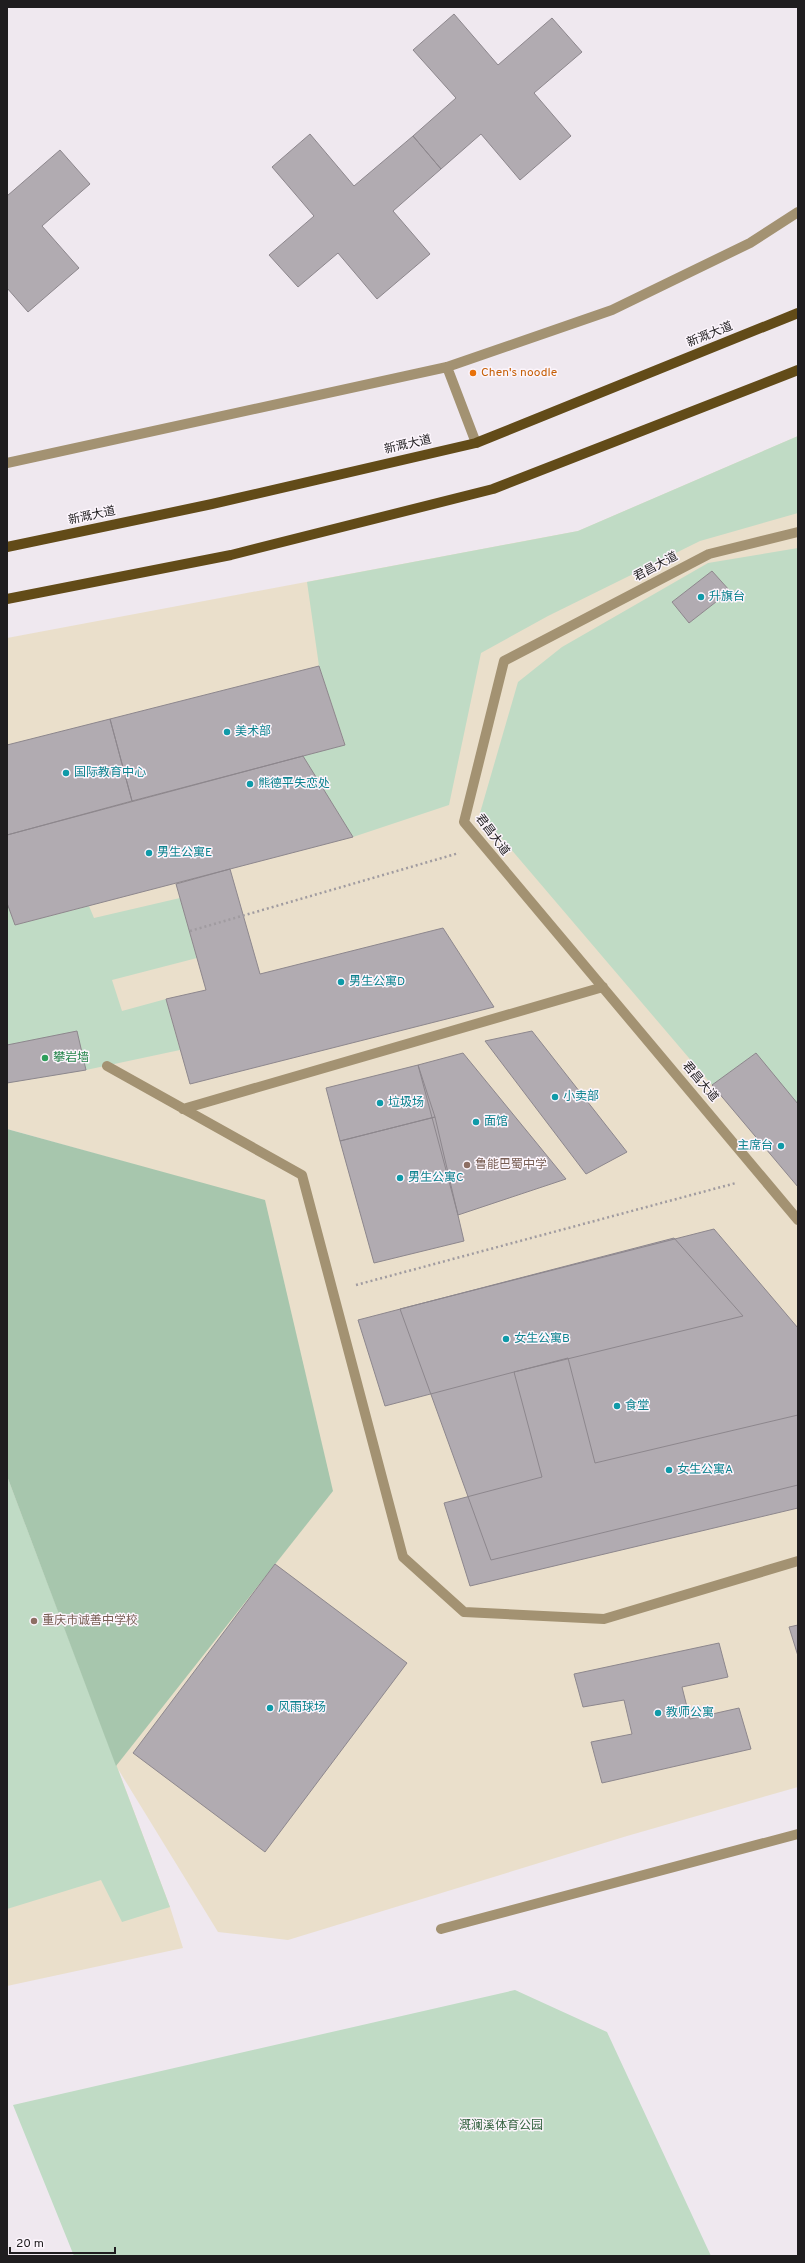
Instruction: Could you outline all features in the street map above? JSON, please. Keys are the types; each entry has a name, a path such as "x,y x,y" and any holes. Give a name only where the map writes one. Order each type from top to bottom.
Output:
{"main road":[{"name":"新溉大道","path":"7,548 212,504 476,443 798,313"},
{"path":"7,599 230,555 493,489 798,370"}],"street":[{"path":"7,463 447,367 612,310 750,243 798,212"},
{"path":"447,367 476,443"},
{"name":"君昌大道","path":"798,532 709,554 504,661 464,822 483,847 603,987 798,1220"},
{"path":"183,1108 603,987"},
{"path":"107,1066 302,1175 403,1557 464,1612 604,1619 798,1561"},
{"path":"441,1929 798,1834"}],"path":[{"path":"190,931 483,847"},
{"path":"333,1292 761,1176"}],"shaded area":[{"name":"鲁能巴蜀中学","path":"798,436 798,1787 627,1836 288,1940 218,1932 118,1769 170,1907 183,1948 7,1986 7,1476 116,1766 265,1201 7,1129 7,638 578,531"}],"green space":[{"path":"798,436 798,513 700,541 548,616 481,653 449,805 353,837 303,756 345,744 319,666 307,582 578,531"},
{"path":"798,548 798,1104 712,1085 480,813 518,682 562,647 708,563","holes":["712,571 730,591 689,623 673,602"]},
{"path":"180,898 197,958 112,980 122,1011 166,999 180,1050 86,1070 7,1083 7,903 15,925 89,906 94,918"},
{"path":"7,1129 265,1200 333,1491 116,1766 7,1476"},
{"name":"重庆市诚善中学校","path":"7,1476 170,1907 122,1922 101,1880 7,1909"},
{"name":"溉澜溪体育公园","path":"515,1990 607,2032 711,2256 74,2256 13,2105"}],"building":[{"path":"454,14 498,65 552,18 582,52 534,93 571,136 520,180 481,134 441,169 413,136 456,98 413,50"},
{"path":"310,134 354,186 413,136 441,169 393,211 430,254 377,299 338,253 298,287 269,255 314,216 272,167"},
{"path":"60,150 90,184 42,226 79,268 28,312 7,288 7,196"},
{"name":"升旗台","path":"712,571 730,591 689,623 672,602"},
{"name":"美术部","path":"319,666 345,745 132,801 110,719"},
{"name":"国际教育中心","path":"110,719 132,801 7,835 7,745"},
{"name":"男生公寓E","path":"303,756 353,837 15,925 7,903 7,835"},
{"name":"男生公寓D","path":"230,869 260,974 443,928 494,1007 190,1084 166,999 206,990 176,884"},
{"name":"攀岩墙","path":"77,1031 86,1070 7,1083 7,1045"},
{"name":"小卖部","path":"532,1031 627,1152 586,1174 485,1041"},
{"name":"面馆","path":"463,1053 566,1179 458,1215 418,1065"},
{"name":"主席台","path":"756,1053 798,1104 798,1187 712,1085"},
{"name":"垃圾场","path":"418,1065 435,1117 340,1141 326,1088"},
{"name":"男生公寓C","path":"435,1117 464,1241 374,1263 340,1141"},
{"name":"食堂","path":"714,1229 798,1328 798,1485 491,1560 400,1309"},
{"name":"女生公寓B","path":"674,1238 743,1316 514,1372 385,1406 358,1320"},
{"name":"女生公寓A","path":"568,1358 595,1463 798,1415 798,1508 470,1586 444,1503 542,1477 514,1372"},
{"name":"风雨球场","path":"275,1564 407,1663 265,1852 133,1753"},
{"path":"798,1625 798,1656 789,1627"},
{"name":"教师公寓","path":"719,1643 728,1677 682,1687 690,1719 739,1708 751,1749 602,1783 591,1742 632,1734 624,1700 583,1707 574,1674"}],"place":[{"name":"Chen's noodle","path":"473,373"},
{"name":"升旗台","path":"701,597"},
{"name":"美术部","path":"227,732"},
{"name":"国际教育中心","path":"66,773"},
{"name":"熊德平失恋处","path":"250,784"},
{"name":"男生公寓E","path":"149,853"},
{"name":"男生公寓D","path":"341,982"},
{"name":"攀岩墙","path":"45,1058"},
{"name":"小卖部","path":"555,1097"},
{"name":"垃圾场","path":"380,1103"},
{"name":"面馆","path":"476,1122"},
{"name":"主席台","path":"781,1146"},
{"name":"鲁能巴蜀中学","path":"467,1165"},
{"name":"男生公寓C","path":"400,1178"},
{"name":"女生公寓B","path":"506,1339"},
{"name":"食堂","path":"617,1406"},
{"name":"女生公寓A","path":"669,1470"},
{"name":"重庆市诚善中学校","path":"34,1621"},
{"name":"风雨球场","path":"270,1708"},
{"name":"教师公寓","path":"658,1713"}]}
